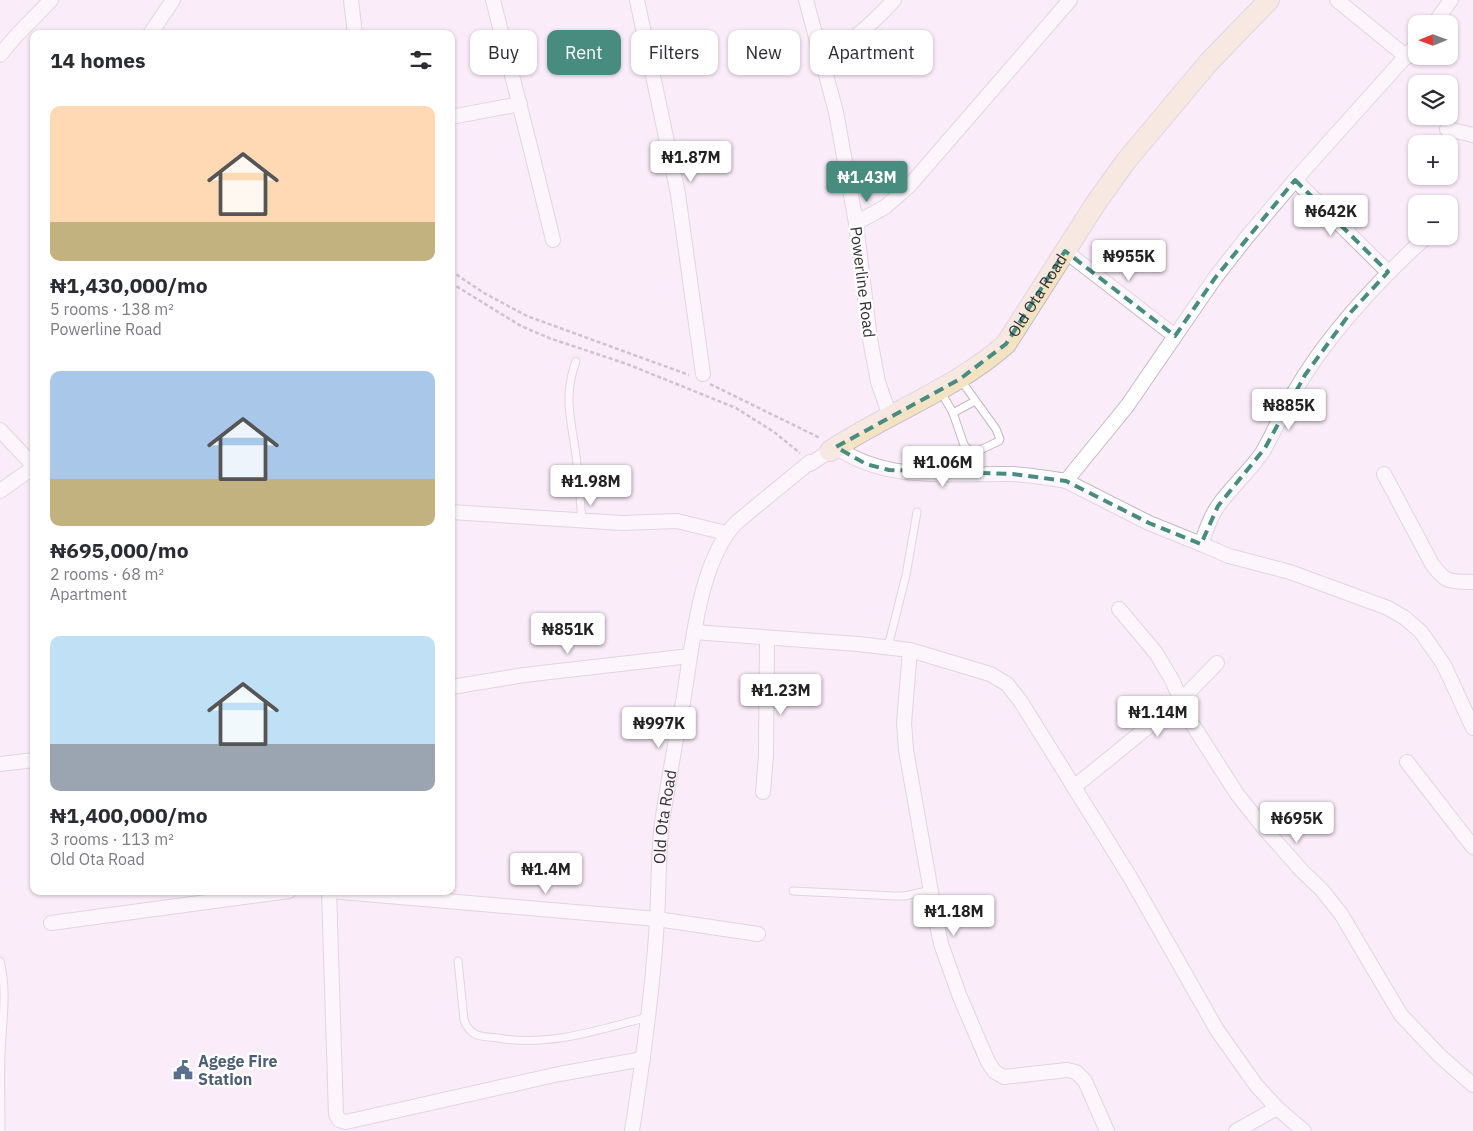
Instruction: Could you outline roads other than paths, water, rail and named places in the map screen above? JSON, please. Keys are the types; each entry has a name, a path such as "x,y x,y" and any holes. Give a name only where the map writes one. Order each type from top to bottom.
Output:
{"street":[{"path":"0,55 51,0"},
{"path":"153,30 173,0"},
{"path":"351,0 355,30"},
{"path":"493,0 553,240"},
{"path":"637,0 678,194 701,378"},
{"name":"Powerline Road","path":"806,0 814,30"},
{"path":"865,30 894,0"},
{"path":"856,223 885,208 910,185 1070,0"},
{"name":"Old Ota Road","path":"632,1131 648,1017 657,919 659,848 662,822 694,632 706,580 714,557 726,533 810,463 890,416 960,379 1006,344 1096,203 1126,161 1209,62 1269,0"},
{"path":"1066,481 1127,406 1215,278 1247,237 1295,180 1407,56 1337,0"},
{"path":"1440,15 1451,0"},
{"name":"Powerline Road","path":"826,75 836,112 856,223 870,339 878,382 890,416"},
{"path":"455,116 520,104"},
{"path":"1446,129 1473,135"},
{"path":"1295,180 1388,272"},
{"path":"1201,544 1218,506 1256,462 1304,375 1351,312 1388,272 1418,245"},
{"path":"1065,251 1175,336"},
{"path":"0,430 30,462"},
{"path":"833,449 866,464 889,470 963,475 1013,474 1066,481 1149,523 1230,556 1290,572 1388,608 1405,618 1421,632 1444,665 1473,728"},
{"path":"0,491 30,469"},
{"path":"1384,474 1432,564 1441,575 1446,580 1473,582"},
{"path":"455,512 582,521 677,521 726,533"},
{"path":"1119,609 1156,653 1172,680 1191,722 1237,794 1264,828 1302,871 1321,889 1341,914 1401,1015 1440,1056 1473,1084"},
{"path":"694,632 910,650 990,674 1007,684 1021,702 1130,877 1217,1030 1256,1085 1277,1108 1304,1131"},
{"path":"763,792 766,756 767,638"},
{"path":"910,650 904,723 906,750 941,944 960,996 988,1062 995,1072 1004,1076 1067,1070 1076,1072 1085,1081 1107,1131"},
{"path":"455,686 532,674 690,656"},
{"path":"1074,787 1180,701 1217,662"},
{"path":"0,764 30,760"},
{"path":"1407,762 1473,847"},
{"path":"51,923 259,895"},
{"path":"329,895 336,1114 339,1120 346,1122 559,1074 643,1059"},
{"path":"376,895 657,919 758,934"},
{"path":"1236,1131 1277,1108"}],"lane":[{"path":"576,361 569,385 568,401 576,455 582,521"},
{"path":"939,390 953,413 964,444 969,450 978,451 994,444 1000,439 998,433 960,379"},
{"path":"953,413 975,401"},
{"path":"888,647 906,575 917,512"},
{"path":"793,891 905,896 931,890"},
{"path":"0,961 4,1020 0,1059 1,1131"},
{"path":"458,961 464,1020 467,1029 474,1035 513,1041 540,1040 586,1034 648,1017"}],"place":[{"name":"Agege Fire Station","path":"183,1070"}]}
